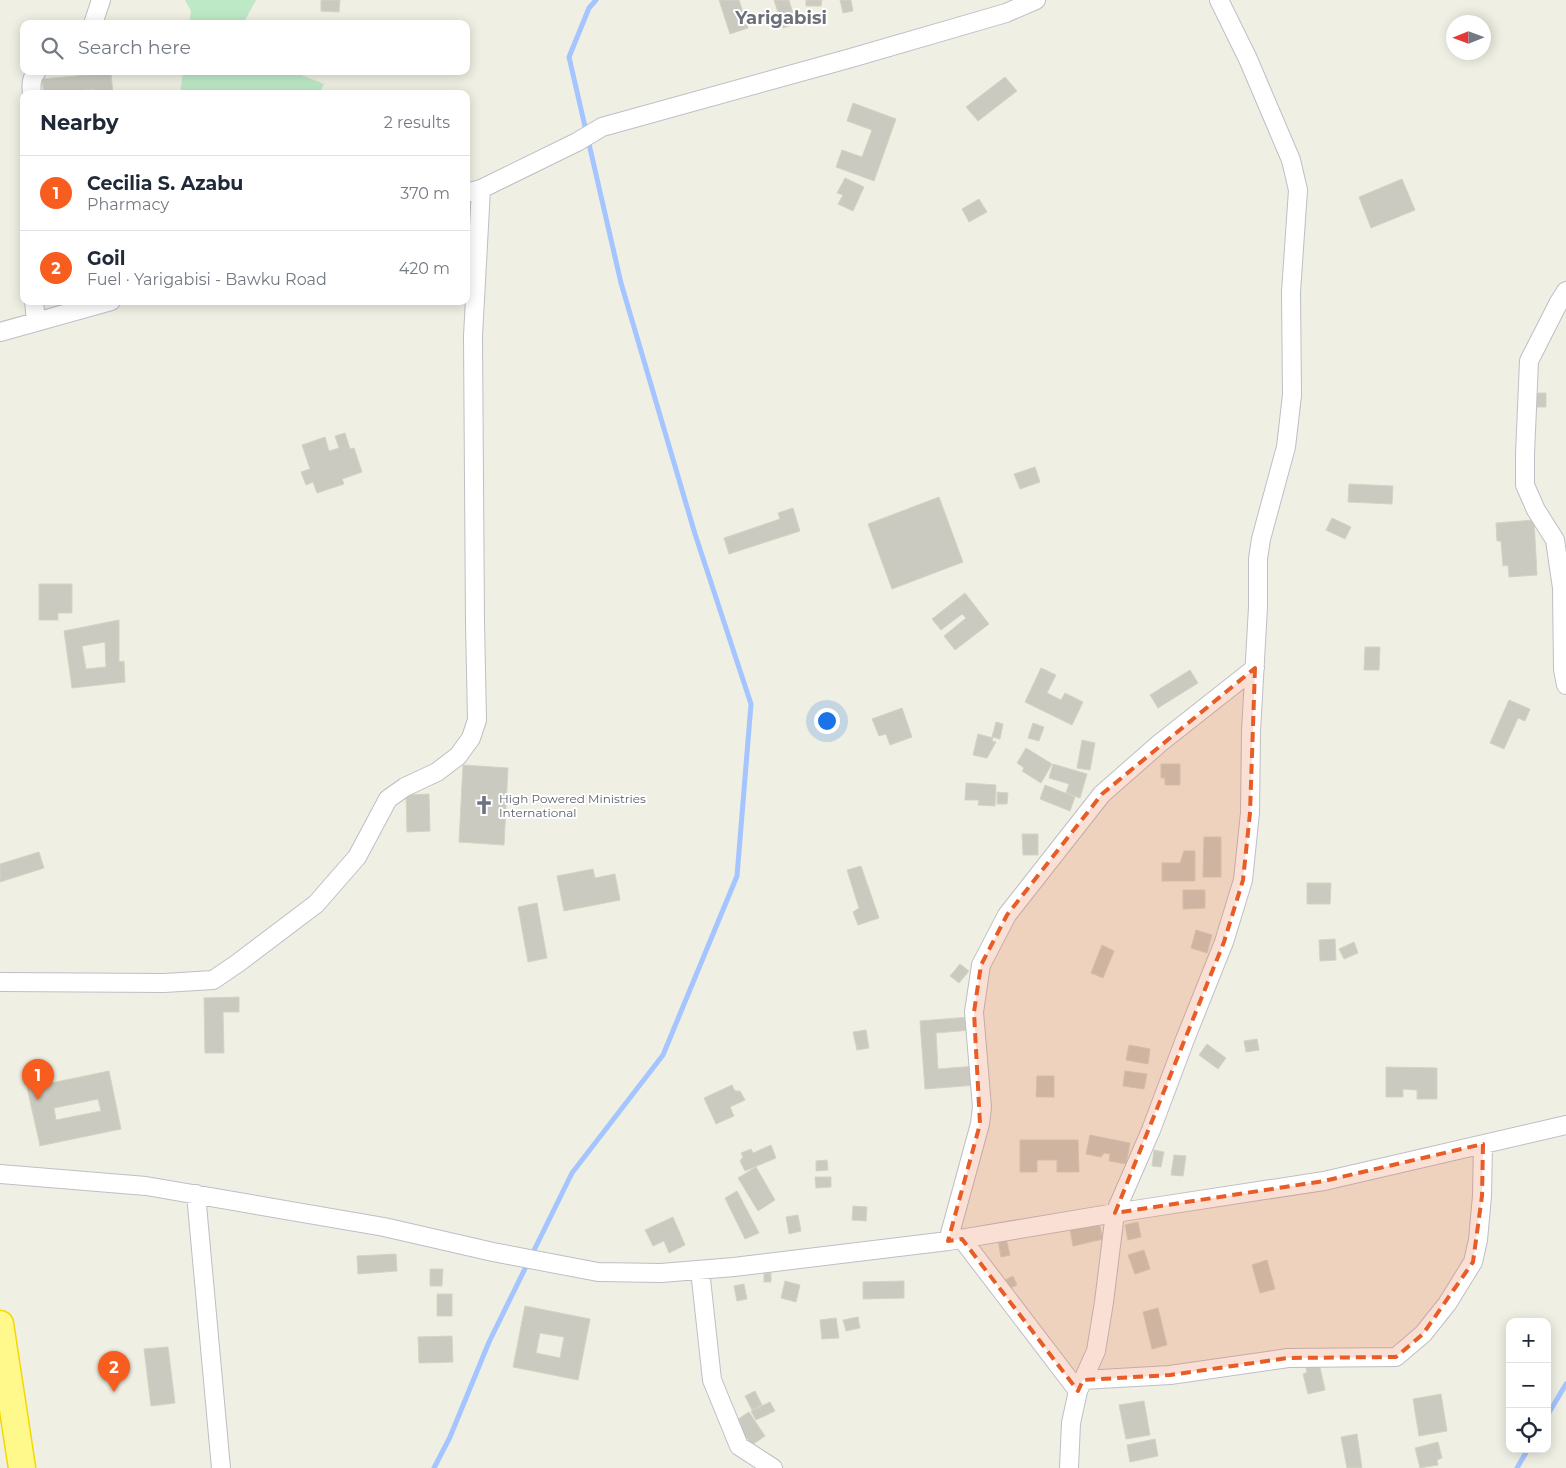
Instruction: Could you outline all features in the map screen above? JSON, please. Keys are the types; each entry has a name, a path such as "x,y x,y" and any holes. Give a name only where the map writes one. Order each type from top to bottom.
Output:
{"highway":[{"path":"1,1331 22,1468"}],"street":[{"path":"94,20 101,0"},
{"path":"0,982 164,983 213,980 316,904 357,857 388,799 406,787 437,772 458,756 471,738 477,720 474,623 473,191 577,142 602,127 852,58 1010,6 1036,0"},
{"path":"1070,1468 1071,1423 1081,1385 1096,1351 1115,1212 1151,1130 1224,942 1242,880 1250,812 1251,731 1258,559 1261,539 1286,447 1292,395 1291,292 1298,190 1292,160 1248,59 1219,0"},
{"path":"32,90 33,75"},
{"path":"1566,291 1530,361 1525,485 1536,510 1555,540 1562,588 1563,669 1566,685"},
{"path":"34,305 36,322"},
{"path":"0,332 97,305"},
{"path":"955,1240 982,1107 974,1012 981,965 1006,915 1102,794 1160,743 1255,668"},
{"path":"0,1174 146,1186 384,1227 493,1252 598,1272 662,1273 734,1267 955,1240 1115,1212 1324,1181 1565,1124"},
{"path":"1081,1385 1170,1376 1288,1358 1396,1357 1424,1334 1447,1304 1472,1262 1478,1240 1482,1196 1483,1144"},
{"path":"196,1194 221,1468"},
{"path":"955,1240 1081,1385"},
{"path":"700,1270 712,1380 739,1446 773,1468"}],"highlighted area":[{"path":"1255,668 1250,813 1243,880 1224,942 1115,1213 1324,1181 1483,1144 1482,1196 1473,1262 1423,1334 1396,1357 1288,1358 1170,1375 1083,1380 1078,1391 962,1239 948,1241 980,1124 974,1012 981,965 1007,915 1102,794"}],"green space":[{"path":"185,0 256,0 245,20 190,20 191,11"},
{"path":"182,75 301,75 324,84 321,90 181,90"}],"building":[{"path":"321,0 340,0 339,12 321,11"},
{"path":"719,0 739,0 748,28 730,34"},
{"path":"774,0 789,0 796,24 783,28"},
{"path":"806,0 822,0 821,6 806,6"},
{"path":"840,0 851,0 853,11 843,13"},
{"path":"111,75 113,90 43,90 42,79"},
{"path":"1005,77 1017,91 978,121 966,107"},
{"path":"853,103 896,119 874,181 836,167 842,150 862,157 872,130 847,121"},
{"path":"845,178 864,187 853,211 838,204 843,195 837,193"},
{"path":"1402,179 1415,210 1371,228 1359,197"},
{"path":"979,199 987,212 969,222 962,209"},
{"path":"1533,393 1546,393 1546,407 1532,407"},
{"path":"345,433 350,449 354,448 362,472 342,479 344,484 317,493 313,482 306,485 301,472 310,469 302,445 325,437 329,451 339,448 335,436"},
{"path":"1035,467 1040,482 1020,489 1014,474"},
{"path":"1349,484 1393,486 1392,504 1348,502"},
{"path":"939,497 963,562 892,589 868,524"},
{"path":"793,508 800,531 729,554 724,538 780,519 778,513"},
{"path":"1332,518 1351,527 1345,539 1326,530"},
{"path":"1534,520 1537,575 1509,577 1508,565 1503,566 1501,541 1497,541 1496,523"},
{"path":"39,584 72,584 72,613 58,613 58,620 39,620"},
{"path":"965,593 989,624 955,650 944,636 966,618 962,614 941,630 932,619"},
{"path":"119,620 119,662 124,661 125,682 72,688 64,631","holes":["105,642 106,667 86,669 82,646"]},
{"path":"1365,647 1380,647 1379,670 1364,670"},
{"path":"1041,668 1056,675 1047,693 1061,700 1065,693 1083,702 1072,725 1025,702"},
{"path":"1190,670 1198,683 1158,708 1150,695"},
{"path":"1509,700 1530,709 1525,721 1518,718 1504,749 1490,743"},
{"path":"902,708 912,737 890,745 886,734 879,736 872,719"},
{"path":"996,722 1003,724 1000,739 992,737"},
{"path":"1033,723 1044,727 1039,741 1028,738"},
{"path":"978,734 993,738 992,741 996,742 987,758 973,755"},
{"path":"1082,740 1095,743 1090,770 1077,768"},
{"path":"1026,748 1052,764 1041,783 1022,771 1024,768 1017,763"},
{"path":"1053,764 1087,774 1080,798 1066,793 1069,784 1049,778"},
{"path":"1161,764 1180,764 1180,785 1165,785 1165,778 1161,778"},
{"name":"High Powered Ministries International","path":"463,765 508,768 504,845 459,842"},
{"path":"966,783 996,785 995,806 978,805 979,800 965,800"},
{"path":"1045,785 1075,797 1070,811 1040,799"},
{"path":"997,792 1008,793 1007,804 997,804"},
{"path":"429,794 430,831 407,832 406,795"},
{"path":"1022,834 1038,834 1038,855 1023,855"},
{"path":"1204,837 1221,837 1221,877 1203,877"},
{"path":"1184,851 1195,851 1195,881 1162,881 1162,863 1180,863"},
{"path":"39,852 44,868 0,882 0,864"},
{"path":"861,866 879,918 858,925 853,912 859,908 847,870"},
{"path":"593,869 595,878 615,874 620,900 564,911 557,876"},
{"path":"1307,883 1331,883 1330,904 1307,904"},
{"path":"1183,890 1205,890 1205,908 1183,909"},
{"path":"537,903 547,958 528,962 518,907"},
{"path":"1196,930 1212,935 1207,953 1191,948"},
{"path":"1335,939 1336,960 1320,961 1319,940"},
{"path":"1354,942 1358,953 1344,959 1339,949"},
{"path":"1102,945 1114,951 1103,978 1091,973"},
{"path":"960,964 969,971 959,983 950,976"},
{"path":"239,997 239,1012 223,1012 224,1053 205,1053 204,998"},
{"path":"970,1017 971,1030 936,1033 938,1069 976,1066 977,1085 925,1089 920,1021"},
{"path":"866,1030 869,1048 857,1050 853,1032"},
{"path":"1257,1039 1259,1050 1246,1052 1244,1041"},
{"path":"1207,1044 1226,1058 1218,1069 1199,1055"},
{"path":"1129,1045 1150,1049 1148,1064 1126,1060"},
{"path":"1386,1067 1437,1068 1437,1099 1417,1099 1417,1090 1403,1089 1403,1097 1386,1097"},
{"path":"109,1071 121,1129 39,1146 27,1088","holes":["98,1099 101,1111 56,1120 54,1108"]},
{"path":"1125,1071 1147,1074 1144,1089 1123,1086"},
{"path":"1037,1076 1054,1076 1054,1097 1036,1097"},
{"path":"732,1085 735,1091 740,1091 745,1100 730,1107 734,1116 716,1124 704,1098"},
{"path":"1090,1135 1130,1143 1126,1164 1109,1161 1110,1154 1104,1153 1101,1157 1086,1154"},
{"path":"1020,1140 1078,1140 1079,1172 1057,1172 1057,1160 1037,1160 1037,1172 1020,1172"},
{"path":"771,1145 776,1158 745,1171 740,1161 743,1157 741,1153 751,1149 753,1153"},
{"path":"1154,1150 1164,1152 1161,1167 1152,1166"},
{"path":"1174,1155 1186,1156 1183,1176 1171,1175"},
{"path":"827,1160 828,1170 816,1171 816,1161"},
{"path":"756,1167 775,1200 758,1211 738,1178"},
{"path":"815,1177 831,1177 831,1187 816,1188"},
{"path":"737,1191 759,1233 745,1239 725,1198"},
{"path":"853,1206 867,1207 866,1221 852,1220"},
{"path":"798,1215 801,1231 789,1234 786,1217"},
{"path":"673,1217 685,1245 669,1253 664,1241 653,1246 645,1230"},
{"path":"1138,1222 1141,1237 1128,1240 1125,1225"},
{"path":"1099,1223 1103,1239 1073,1246 1070,1229"},
{"path":"1006,1238 1010,1255 1001,1257 998,1240"},
{"path":"1144,1250 1150,1269 1135,1274 1128,1255"},
{"path":"396,1254 397,1271 358,1274 357,1256"},
{"path":"1267,1260 1275,1289 1260,1293 1252,1265"},
{"path":"430,1269 443,1269 442,1286 430,1286"},
{"path":"764,1273 771,1273 771,1282 764,1282"},
{"path":"1013,1276 1017,1285 1003,1291 999,1283"},
{"path":"785,1281 800,1285 796,1302 781,1298"},
{"path":"904,1281 904,1298 863,1299 863,1282"},
{"path":"744,1284 747,1299 737,1301 734,1286"},
{"path":"437,1294 452,1294 452,1316 437,1316"},
{"path":"525,1306 590,1319 578,1380 513,1367","holes":["540,1333 564,1337 560,1358 536,1353"]},
{"path":"1158,1308 1167,1345 1152,1349 1143,1312"},
{"path":"858,1317 860,1328 846,1331 843,1320"},
{"path":"836,1318 839,1338 822,1339 820,1320"},
{"path":"452,1336 453,1362 419,1363 418,1337"},
{"path":"168,1347 175,1403 151,1406 144,1349"},
{"path":"1318,1358 1325,1390 1308,1394 1303,1374 1307,1372 1304,1361"},
{"path":"755,1391 762,1405 752,1410 745,1396"},
{"path":"1441,1394 1447,1431 1419,1436 1413,1399"},
{"path":"1144,1401 1150,1435 1126,1439 1119,1405"},
{"path":"770,1402 775,1411 756,1420 751,1411"},
{"path":"749,1412 765,1436 752,1445 735,1421"},
{"path":"1357,1434 1362,1468 1347,1468 1341,1437"},
{"path":"1155,1439 1158,1456 1130,1462 1127,1445"},
{"path":"1438,1442 1442,1458 1437,1460 1438,1465 1420,1468 1415,1448"}],"waterway":[{"path":"434,1468 450,1437 489,1342 572,1173 663,1055 737,876 751,704 695,534 621,283 569,57 589,8 596,0"},
{"path":"1551,1409 1566,1384"},
{"path":"1517,1468 1526,1453"}],"place":[{"name":"High Powered Ministries International","path":"484,805"},
{"name":"Cecilia S. Azabu","path":"38,1100"},
{"name":"Goil","path":"114,1392"}],"district":[{"name":"Yarigabisi","path":"781,18"}]}
